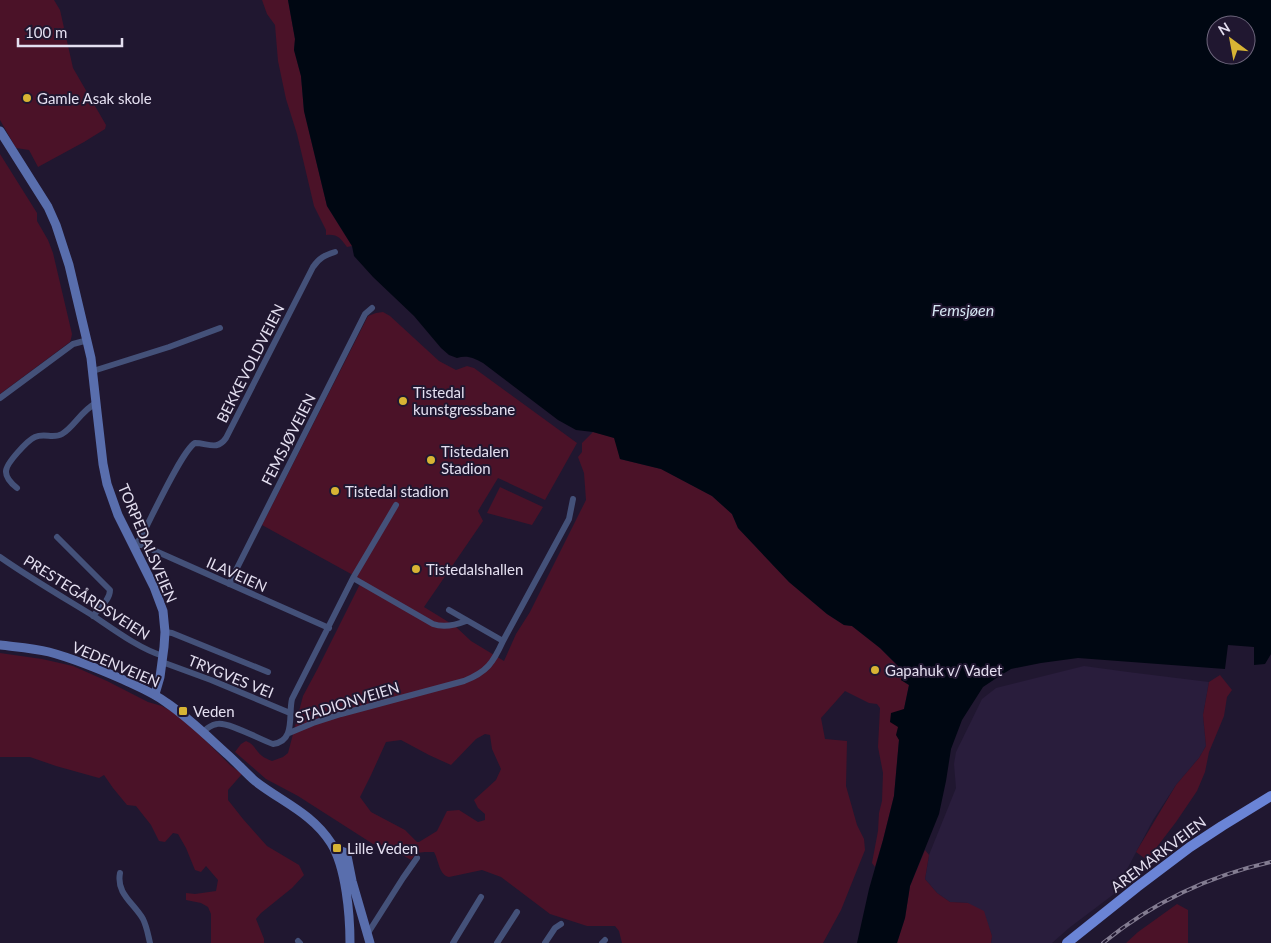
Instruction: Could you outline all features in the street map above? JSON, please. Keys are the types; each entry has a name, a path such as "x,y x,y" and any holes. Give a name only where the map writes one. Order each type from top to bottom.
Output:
{"main road":[{"name":"TORPEDALSVEIEN","path":"0,131 48,207 69,265 88,340 106,479 118,515 161,602 164,616 165,632 160,677 155,694"},
{"name":"VEDENVEIEN","path":"0,645 47,652 102,670 155,694 203,732"},
{"path":"203,732 255,781 301,811 327,837 336,852 343,878 350,923 350,943"},
{"name":"AREMARKVEIEN","path":"1068,943 1083,929 1184,852 1271,796"},
{"path":"336,852 344,852 347,856 352,881 370,943"}],"street":[{"name":"BEKKEVOLDVEIEN","path":"134,545 143,533 180,463 192,445 195,443 215,446 226,438 313,267 324,255 335,252"},
{"name":"FEMSJØVEIEN","path":"229,584 365,314 372,308"},
{"path":"92,371 220,328"},
{"path":"0,398 73,344 88,340"},
{"path":"17,488 9,480 6,472 7,466 12,459 36,436 57,436 62,434 82,413 96,403"},
{"name":"STADIONVEIEN","path":"396,505 353,578 292,699 289,733 313,722 464,681 482,674 497,655 569,519 573,499"},
{"path":"57,536 110,590 111,594 93,616"},
{"name":"ILAVEIEN","path":"134,545 142,545 329,628"},
{"name":"PRESTEGÅRDSVEIEN","path":"0,557 24,574 162,659"},
{"path":"353,578 437,626 455,625 466,621"},
{"path":"449,610 503,641"},
{"path":"165,632 172,633 268,672"},
{"name":"TRYGVES VEI","path":"162,659 290,713"},
{"path":"203,732 212,725 222,723 273,744 282,742 289,733"},
{"path":"368,933 417,858"},
{"path":"120,873 120,887 143,920 150,943"},
{"path":"452,943 481,897"},
{"path":"497,943 517,912"},
{"path":"545,943 555,928 561,924"}],"shaded area":[{"path":"0,0 54,0 60,10 73,68 106,125 105,129 84,142 38,167 29,150 16,148 0,120"},
{"path":"262,0 288,0 295,39 294,50 301,76 304,111 327,206 352,246 347,247 336,236 326,235 326,230 314,206 297,134 286,99 278,61 275,25 267,14"},
{"path":"0,154 37,213 37,221 48,240 53,253 72,334 70,342 0,394"},
{"path":"383,312 390,316 439,361 456,370 467,366 474,368 577,443 545,500 498,478 478,511 483,521 424,607 455,626 471,641 504,661 516,634 530,612 586,500 584,473 578,457 582,452 582,443 593,432 615,438 620,459 661,469 712,496 732,514 738,528 789,582 827,614 844,625 852,626 880,648 901,669 903,674 901,680 909,685 898,727 899,740 894,796 875,867 872,863 882,801 883,773 878,747 880,708 877,704 869,703 845,691 821,718 825,739 847,741 846,786 857,825 864,839 865,850 841,910 823,943 622,943 619,931 615,926 587,926 550,914 501,877 482,870 449,877 441,871 434,852 416,853 411,860 387,846 373,844 298,796 266,779 235,752 246,741 252,744 266,759 272,761 288,753 303,696 362,580 262,525 368,316","holes":["485,734 490,735 492,749 501,769 496,780 474,800 478,808 485,814 485,820 478,822 459,810 447,811 437,831 417,842 405,830 371,812 360,797 386,742 401,740 451,765 476,739"]},
{"path":"500,487 543,507 532,525 487,513"},
{"path":"0,653 73,666 148,702 162,706 178,715 230,765 242,774 228,790 228,800 267,846 299,865 304,875 256,919 264,943 211,943 211,914 208,907 201,903 186,900 186,893 195,894 216,891 218,880 206,866 201,872 195,870 178,834 173,833 165,842 159,841 151,825 136,806 127,805 104,775 99,778 30,757 0,757"},
{"path":"1084,666 1209,682 1203,715 1206,746 1199,758 1176,785 1153,820 1114,894 1052,943 991,943 992,936 989,928 968,903 950,902 937,893 925,879 929,855 956,788 954,764 956,752 982,699 996,688"},
{"path":"1220,675 1232,690 1227,697 1224,716 1209,752 1205,772 1197,791 1147,860 1136,852 1176,785 1199,758 1206,746 1203,715 1209,682"},
{"path":"925,850 929,855 925,879 937,893 950,902 968,903 984,911 992,936 991,943 897,943 905,918 910,886"},
{"path":"1177,904 1188,910 1188,943 1126,943 1138,932"}],"water":[{"name":"Femsjøen","path":"288,0 1271,0 1271,654 1265,664 1254,665 1254,647 1228,645 1225,669 1078,658 1011,669 983,687 962,720 951,749 939,814 910,886 905,918 897,943 857,943 869,889 894,796 899,740 896,735 898,727 890,722 891,713 904,709 909,685 901,680 903,674 901,669 880,648 852,626 844,625 827,614 789,582 738,528 732,514 712,496 661,469 620,459 614,438 593,432 576,430 558,420 483,363 470,358 457,358 449,355 441,348 414,316 354,256 352,246 327,206 304,111 301,76 294,50 295,39"}],"railway":[{"path":"1103,943 1161,903 1225,875 1271,862"}],"place":[{"name":"Gamle Asak skole","path":"27,98"},
{"name":"Tistedal kunstgressbane","path":"403,401"},
{"name":"Tistedalen Stadion","path":"431,460"},
{"name":"Tistedal stadion","path":"335,491"},
{"name":"Tistedalshallen","path":"416,569"},
{"name":"Gapahuk v/ Vadet","path":"875,670"},
{"name":"Veden","path":"183,711"},
{"name":"Lille Veden","path":"337,848"}]}
